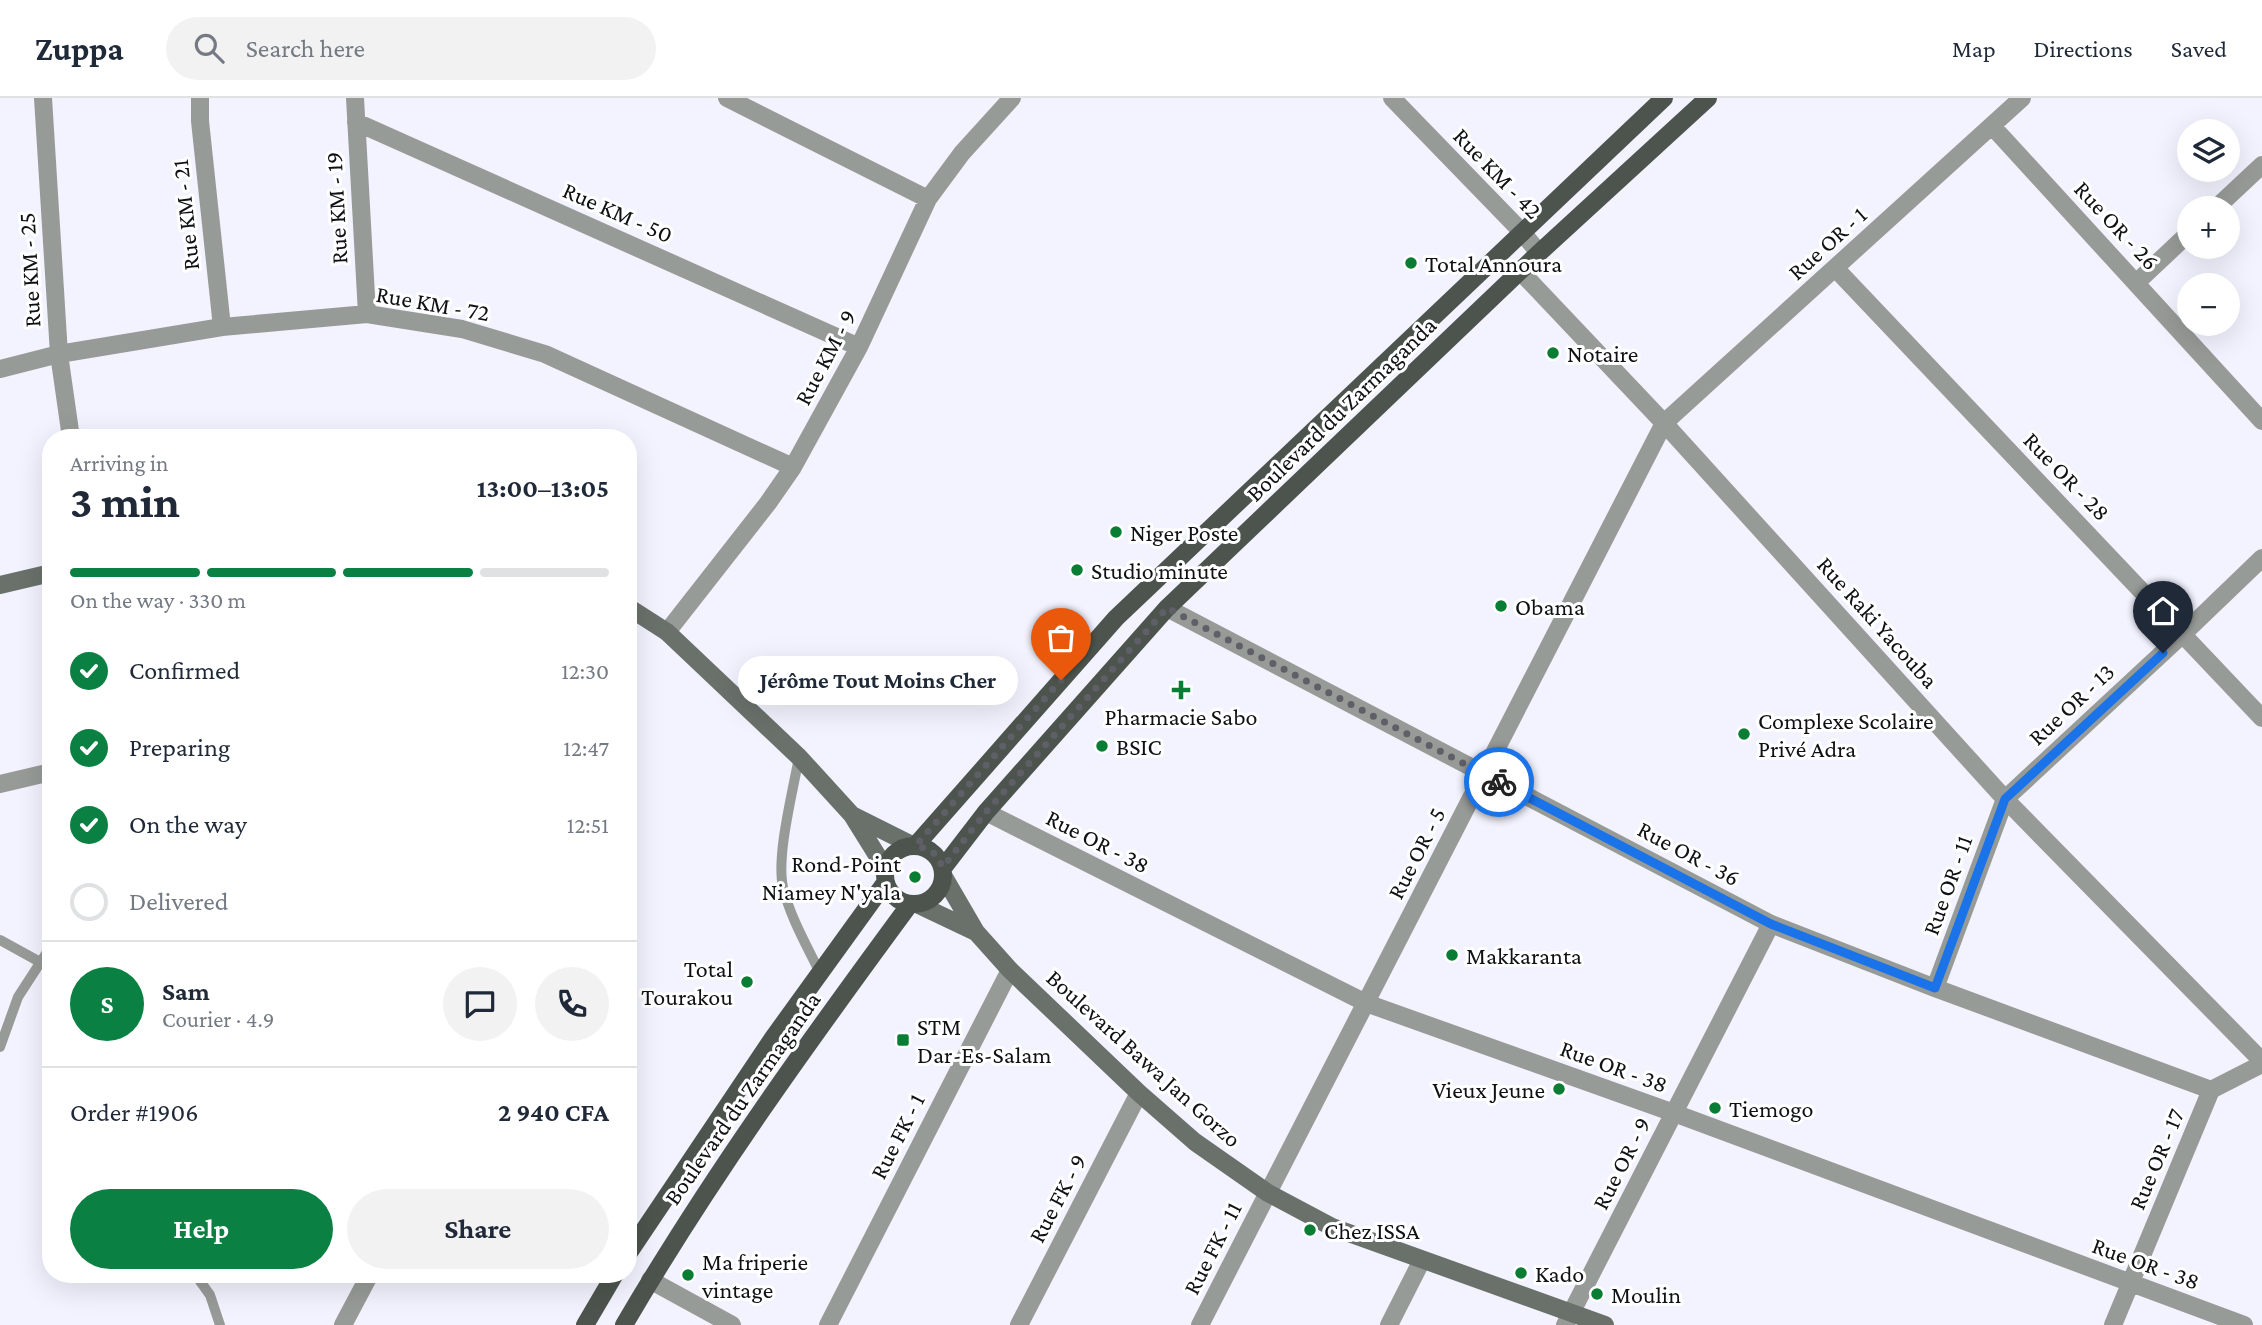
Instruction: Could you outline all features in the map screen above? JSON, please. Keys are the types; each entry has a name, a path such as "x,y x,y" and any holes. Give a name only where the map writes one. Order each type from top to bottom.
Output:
{"main road":[{"name":"Boulevard du Zarmaganda","path":"914,845 1116,618 1664,98"},
{"name":"Boulevard du Zarmaganda","path":"943,872 986,812 1167,608 1539,253 1708,98"},
{"path":"0,585 42,575"},
{"path":"637,613 667,632 799,757 852,815 894,897 913,904 932,898 938,892 943,872 933,852 852,815"},
{"path":"885,875 892,855 914,845"},
{"name":"Boulevard Bawa Jan Gorzo","path":"943,872 975,932 1010,970 1139,1093 1195,1142 1268,1193 1332,1227 1568,1319 1605,1325"},
{"name":"Boulevard du Zarmaganda","path":"637,1241 885,875"},
{"name":"Boulevard du Zarmaganda","path":"624,1325 697,1204 794,1061 913,904"},
{"name":"Boulevard Bawa Jan Gorzo","path":"913,904 975,932"},
{"path":"585,1325 610,1283"}],"street":[{"name":"Rue KM - 25","path":"43,98 59,354 70,429"},
{"name":"Rue KM - 21","path":"200,98 200,121 222,327"},
{"name":"Rue KM - 19","path":"355,98 367,314"},
{"path":"727,98 928,199"},
{"name":"Rue KM - 9","path":"667,632 793,467 859,347 928,199 962,153 1012,98"},
{"name":"Rue KM - 42","path":"1392,98 1522,232 1539,253"},
{"name":"Rue OR - 1","path":"1664,423 2022,98"},
{"name":"Rue KM - 50","path":"356,122 859,347"},
{"name":"Rue OR - 26","path":"1992,126 2262,421"},
{"path":"2229,196 2262,165"},
{"path":"2137,282 2177,244"},
{"name":"Rue OR - 28","path":"1836,268 2262,718"},
{"name":"Rue Raki Yacouba","path":"1520,271 1664,423 2005,799 2262,1063"},
{"name":"Rue KM - 72","path":"0,369 59,354 222,327 367,314 462,329 545,354 793,467"},
{"name":"Rue OR - 5","path":"1268,1193 1664,423"},
{"name":"Rue OR - 13","path":"2005,799 2262,558"},
{"name":"Rue OR - 36","path":"1167,608 1771,924 2211,1090"},
{"path":"0,784 42,774"},
{"name":"Rue OR - 11","path":"1935,988 2005,799"},
{"name":"Rue OR - 38","path":"986,812 1366,1003 1674,1113 2244,1325"},
{"name":"Rue OR - 9","path":"1568,1319 1771,924"},
{"name":"Rue FK - 1","path":"828,1325 1010,970"},
{"path":"2211,1090 2262,1063"},
{"name":"Rue OR - 17","path":"2113,1325 2211,1090"},
{"name":"Rue FK - 9","path":"1019,1325 1139,1093"},
{"name":"Rue FK - 11","path":"1200,1325 1268,1193"},
{"path":"1389,1325 1422,1260"},
{"path":"650,1280 732,1325"},
{"path":"343,1325 365,1283"}],"lane":[{"path":"799,757 783,846 783,886 797,926 820,973"},
{"path":"0,940 40,962"},
{"path":"0,1046 19,997 42,959"},
{"path":"202,1283 211,1295 220,1325"}],"way so far":[{"path":"1061,680 916,845 933,852 943,867 986,812 1167,608 1499,782"}],"place":[{"name":"Total Annoura","path":"1411,263"},
{"name":"Notaire","path":"1553,353"},
{"name":"Niger Poste","path":"1116,532"},
{"name":"Studio minute","path":"1077,570"},
{"name":"Obama","path":"1501,606"},
{"name":"Jérôme Tout Moins Cher","path":"1061,680"},
{"name":"Pharmacie Sabo","path":"1181,690"},
{"name":"Complexe Scolaire Privé Adra","path":"1744,734"},
{"name":"BSIC","path":"1102,746"},
{"name":"Rond-Point Niamey N'yala","path":"915,877"},
{"name":"Makkaranta","path":"1452,955"},
{"name":"Total Tourakou","path":"747,982"},
{"name":"STM Dar-Es-Salam","path":"903,1040"},
{"name":"Vieux Jeune","path":"1559,1089"},
{"name":"Tiemogo","path":"1715,1108"},
{"name":"Chez ISSA","path":"1310,1230"},
{"name":"Kado","path":"1521,1273"},
{"name":"Ma friperie vintage","path":"688,1275"},
{"name":"Moulin","path":"1597,1294"}],"route":[{"path":"1499,782 1771,924 1935,988 2005,799 2163,653"}]}
